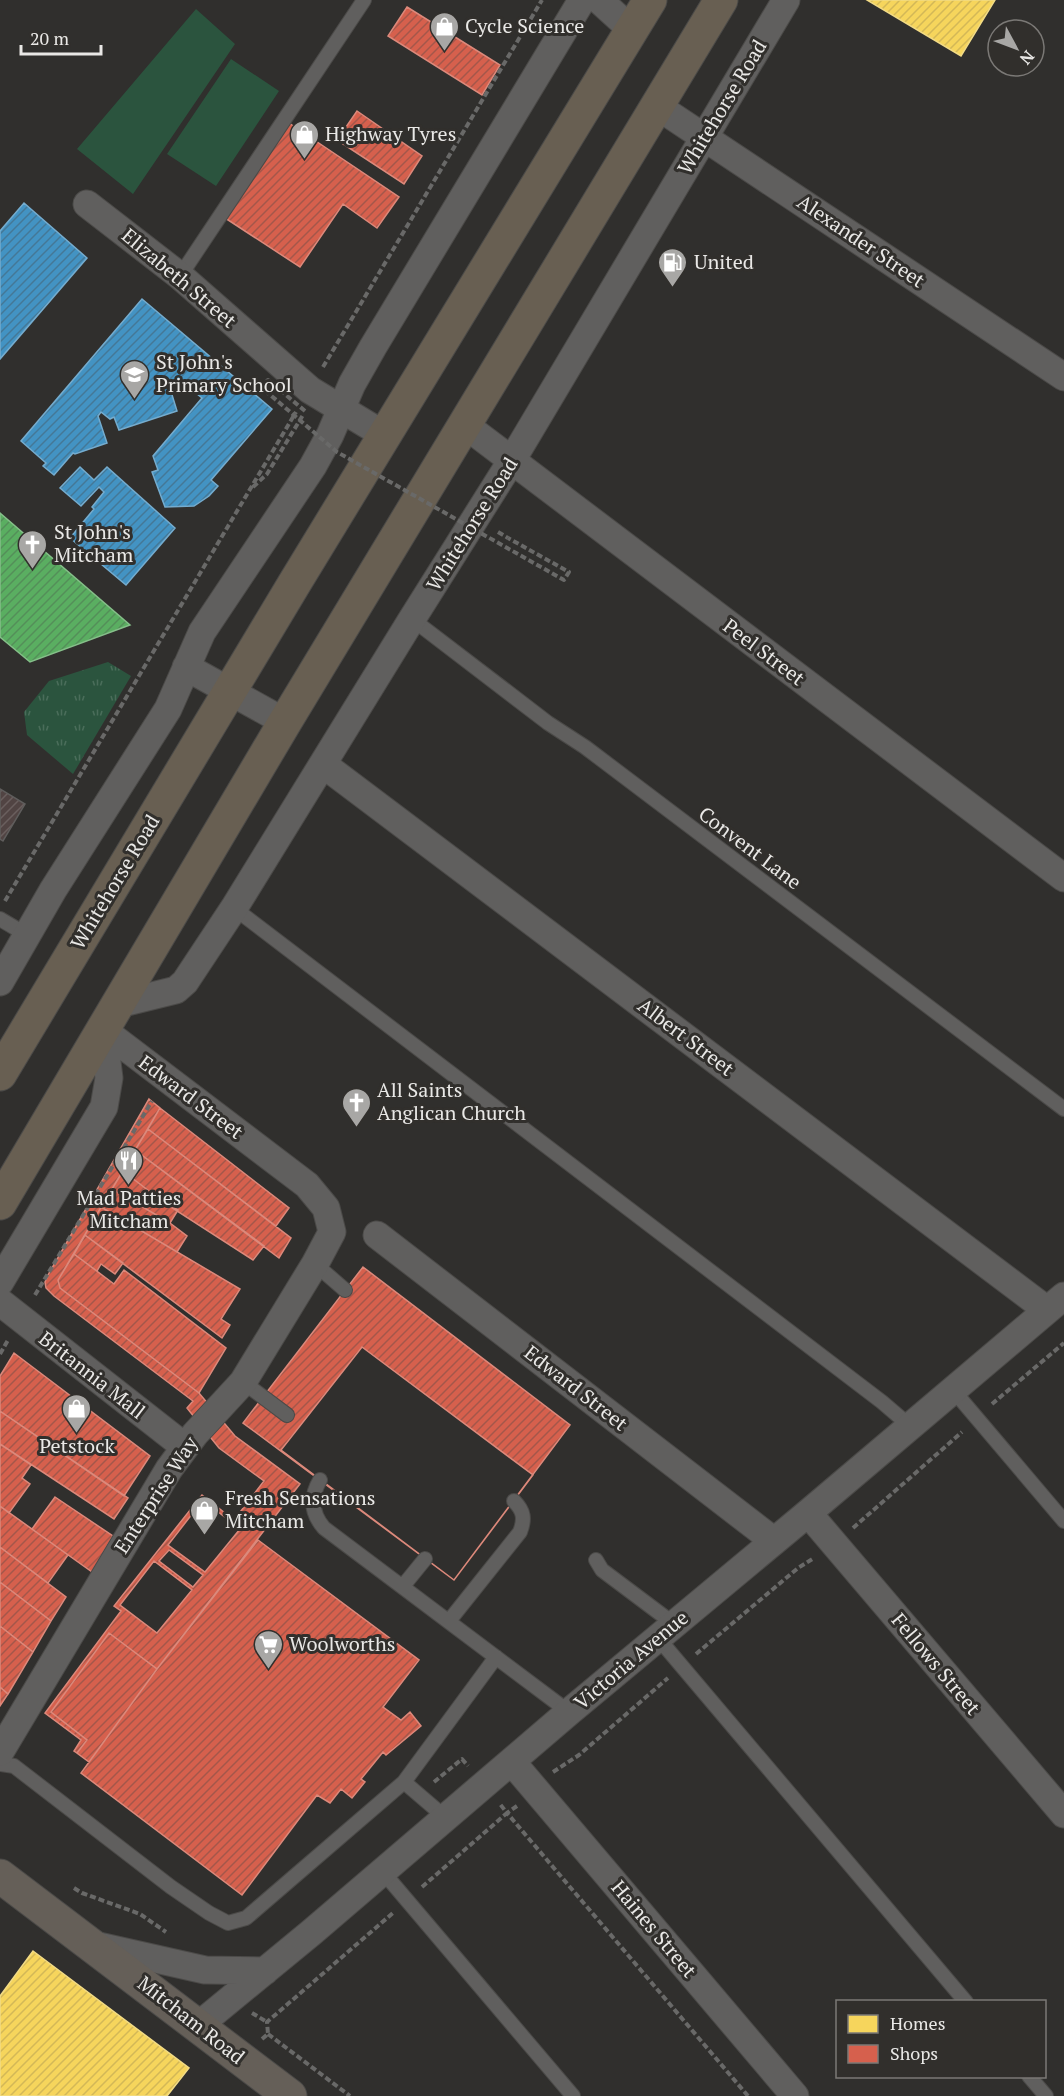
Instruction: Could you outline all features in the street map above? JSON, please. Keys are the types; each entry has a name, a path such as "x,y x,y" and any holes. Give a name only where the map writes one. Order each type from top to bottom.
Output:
{"highway":[{"name":"Whitehorse Road","path":"0,1074 230,690 650,0"},
{"path":"0,1203 285,722 721,0"}],"main road":[{"name":"Mitcham Road","path":"0,1876 290,2096"}],"street":[{"path":"0,982 53,890 168,709 202,632 313,466 373,347 582,0"},
{"path":"599,0 632,30"},
{"name":"Whitehorse Road","path":"111,1017 176,990 184,982 234,908 512,460 786,0"},
{"name":"Alexander Street","path":"657,106 1064,377"},
{"name":"Elizabeth Street","path":"87,204 180,276 310,390 386,436"},
{"name":"Peel Street","path":"465,425 1064,878"},
{"path":"186,667 285,722"},
{"name":"Albert Street","path":"324,765 1055,1303"},
{"path":"0,1282 104,1107 109,1078 111,1017"},
{"name":"Edward Street","path":"111,1017 307,1185"},
{"name":"Enterprise Way","path":"0,1752 169,1469 185,1447 243,1382 315,1264 332,1232 326,1208 307,1185"},
{"name":"Edward Street","path":"376,1235 774,1541"},
{"name":"Victoria Avenue","path":"199,2025 1055,1303"},
{"name":"Britannia Mall","path":"10,1310 185,1447"},
{"name":"Fellows Street","path":"808,1513 1064,1814"},
{"name":"Haines Street","path":"512,1762 795,2096"},
{"name":"Mitcham Road","path":"93,1945 205,1970 265,1971"}],"lane":[{"path":"180,276 364,0"},
{"name":"Convent Lane","path":"412,619 1064,1108"},
{"path":"234,908 882,1402 910,1426"},
{"path":"0,919 27,935"},
{"path":"315,1264 345,1290"},
{"path":"243,1382 287,1415"},
{"path":"953,1390 1064,1521"},
{"path":"320,1480 314,1490 313,1505 316,1518 324,1528 569,1712"},
{"path":"449,1621 520,1532 523,1515 514,1502"},
{"path":"403,1587 425,1559"},
{"path":"596,1560 602,1570 666,1631 681,1666 965,2000"},
{"path":"0,1764 14,1766 171,1887 228,1923 246,1918 404,1782 496,1657"},
{"path":"404,1782 446,1818"},
{"path":"383,1872 573,2096"},
{"path":"1031,2078 1046,2096"}],"path":[{"path":"0,909 542,0"},
{"path":"249,492 267,474 299,420 305,411 268,380 261,387 278,402 295,416 304,423 337,452 564,580 569,572 495,530"},
{"path":"0,1354 10,1310 153,1100"},
{"path":"747,2096 507,1813 553,1773 579,1755 798,1568 827,1551 1064,1343"},
{"path":"74,1888 140,1914 173,1936"},
{"path":"268,2034 350,2096"}],"green space":[{"path":"196,9 235,44 133,194 77,149"},
{"path":"231,59 279,91 216,186 167,154"},
{"path":"108,662 131,676 73,774 27,735 24,712 49,681"}],"building: Homes":[{"path":"867,0 995,0 961,56"},
{"path":"33,1951 189,2068 167,2096 0,2096 0,1996"}],"building: Shops":[{"name":"Cycle Science","path":"407,7 500,65 482,95 388,36"},
{"path":"357,111 422,156 404,184 337,140"},
{"name":"Highway Tyres","path":"289,123 399,197 377,228 343,204 300,267 225,218"},
{"path":"149,1099 160,1108 58,1280 60,1288 199,1393 235,1436 300,1484 157,1669 109,1633 51,1712 87,1740 77,1753 74,1751 81,1740 45,1713 121,1611 114,1606 202,1495 234,1520 264,1481 219,1448 187,1408 193,1401 54,1296 46,1288 45,1282","holes":["169,1550 203,1575 193,1587 159,1561"]},
{"path":"160,1108 289,1208 276,1226 148,1129"},
{"path":"148,1129 291,1238 279,1258 135,1150"},
{"path":"135,1150 264,1246 253,1260 166,1204 123,1171"},
{"path":"123,1171 166,1204 178,1210 170,1223 112,1189"},
{"path":"112,1189 170,1223 187,1236 177,1252 101,1207"},
{"path":"101,1207 240,1289 221,1319 230,1325 222,1338 85,1235"},
{"path":"85,1235 123,1263 115,1274 101,1264 97,1271 74,1254"},
{"path":"74,1254 114,1284 124,1270 226,1348 199,1393 60,1288 58,1280"},
{"path":"363,1267 570,1425 454,1580 243,1423"},
{"path":"362,1347 533,1475 454,1580 281,1450"},
{"name":"Petstock","path":"14,1353 150,1456 124,1496 0,1411 0,1376"},
{"path":"0,1411 128,1498 114,1519 0,1444"},
{"path":"0,1444 31,1465 22,1478 30,1484 9,1513 0,1506"},
{"path":"55,1497 113,1536 92,1572 32,1529"},
{"path":"203,1500 240,1529 205,1572 168,1545"},
{"path":"0,1506 68,1555 48,1583 0,1547"},
{"path":"258,1540 419,1660 383,1707 401,1720 410,1712 421,1726 386,1755 383,1752 361,1779 365,1782 352,1798 341,1789 330,1803 317,1795 242,1895 81,1773 157,1669"},
{"path":"0,1547 66,1597 51,1621 0,1582"},
{"path":"154,1561 192,1590 157,1633 120,1605"},
{"path":"0,1582 51,1621 33,1652 0,1626"},
{"path":"0,1626 33,1652 8,1694 0,1687"},
{"path":"109,1633 157,1669 89,1762 77,1753 87,1740 51,1712"},
{"path":"0,1687 8,1694 0,1706"}],"building: Schools":[{"path":"24,203 87,258 0,359 0,231"},
{"path":"142,299 272,409 211,480 218,486 209,496 194,506 165,507 152,472 158,470 153,456 202,398 181,381 169,385 177,411 119,430 114,417 110,419 101,412 98,416 107,443 73,453 54,475 43,466 46,463 21,441"},
{"path":"80,467 94,480 107,467 175,528 126,585 70,538 94,509 92,507 104,492 99,487 81,506 60,488"}],"building: Public":[{"name":"St John's Mitcham","path":"0,513 130,625 30,662 0,637"}],"building: Other":[{"path":"0,789 25,804 3,841 0,839"}],"place":[{"name":"Cycle Science","path":"444,52"},
{"name":"Highway Tyres","path":"304,160"},
{"name":"United","path":"673,288"},
{"name":"St John's Primary School","path":"135,400"},
{"name":"St John's Mitcham","path":"33,570"},
{"name":"All Saints Anglican Church","path":"356,1128"},
{"name":"Mad Patties Mitcham","path":"129,1186"},
{"name":"Petstock","path":"77,1434"},
{"name":"Fresh Sensations Mitcham","path":"204,1536"},
{"name":"Woolworths","path":"268,1670"}]}
